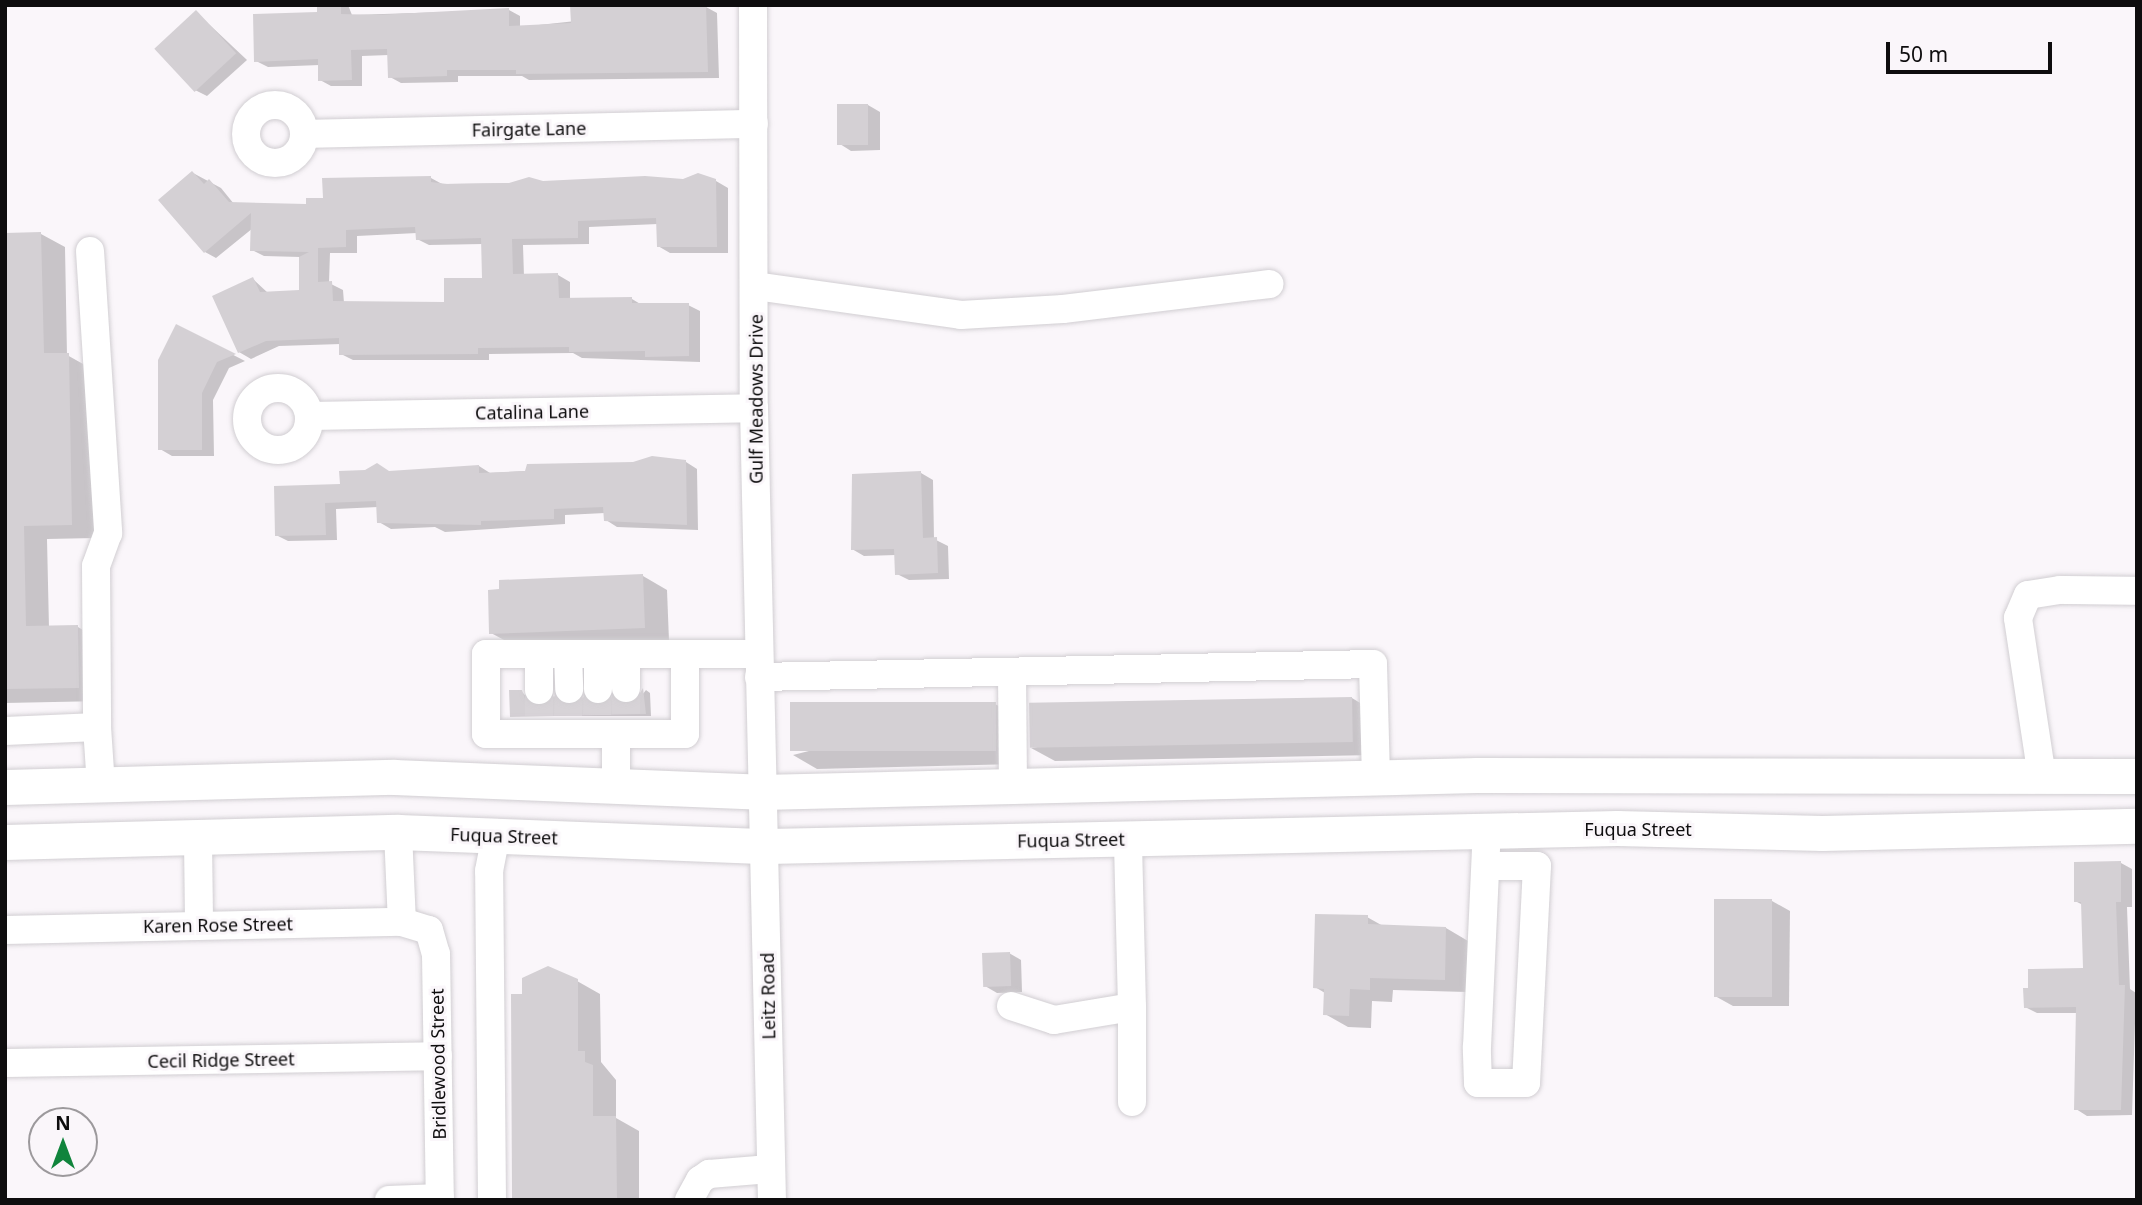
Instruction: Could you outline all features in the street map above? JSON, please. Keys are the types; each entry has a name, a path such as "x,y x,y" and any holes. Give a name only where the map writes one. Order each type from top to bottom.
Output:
{"main road":[{"path":"14,842 14,787 394,777 761,792 1477,775 2137,776"},
{"path":"1477,775 1487,831"},
{"path":"1822,776 1822,833"},
{"path":"394,777 398,832"},
{"path":"1127,783 1128,839"},
{"name":"Fuqua Street","path":"14,842 398,832 767,846 1487,831 1745,829 1822,833 1953,832 2137,826"}],"street":[{"name":"Gulf Meadows Drive","path":"753,5 754,408 761,792"},
{"name":"Fairgate Lane","path":"305,134 754,124"},
{"path":"90,251 108,533 96,566 97,727 101,785"},
{"path":"755,286 961,315 1063,309 1269,284"},
{"name":"Catalina Lane","path":"310,416 754,408"},
{"path":"2042,776 2018,618 2028,596 2060,590 2137,591"},
{"path":"685,654 685,734 612,716 568,713 539,713 485,734 485,654 685,654 759,665 1012,672 1373,664 1376,777"},
{"path":"539,654 539,713"},
{"path":"568,654 568,713"},
{"path":"597,654 612,716 616,785"},
{"path":"612,716 626,654"},
{"path":"1012,672 1013,786"},
{"path":"5,731 97,727"},
{"name":"Leitz Road","path":"761,792 767,846 772,1200"},
{"path":"1486,866 1537,866 1526,1083 1478,1083 1487,831"},
{"path":"398,832 402,922"},
{"path":"492,1200 489,872 496,836"},
{"path":"198,839 199,926"},
{"path":"1128,839 1132,1102"},
{"name":"Karen Rose Street","path":"5,930 402,922 429,930"},
{"name":"Bridlewood Street","path":"429,930 436,954 440,1199"},
{"path":"1012,1006 1054,1020 1132,1007"},
{"name":"Cecil Ridge Street","path":"5,1063 438,1056"},
{"path":"689,1200 700,1180 709,1174 770,1168"},
{"path":"389,1200 440,1199"}],"building":[{"path":"317,5 341,5 341,14 376,15 509,8 509,26 571,23 570,5 706,5 708,72 516,74 516,70 447,70 447,76 388,78 387,49 351,50 352,80 318,81 318,59 254,62 253,14 317,12"},
{"path":"196,10 236,53 195,92 154,49"},
{"path":"837,104 868,104 868,145 837,145"},
{"path":"192,171 204,184 209,179 229,202 306,204 306,198 323,198 322,178 431,176 431,182 447,184 509,183 529,177 543,181 645,176 683,179 698,173 716,179 717,247 657,247 656,218 578,221 578,238 512,239 513,274 558,273 559,298 632,297 632,303 689,303 689,356 645,357 645,351 569,352 569,347 478,348 478,354 339,355 339,338 266,341 238,353 212,296 253,277 260,292 299,290 299,257 309,252 250,251 251,213 204,253 158,200","holes":["415,227 416,240 481,238 482,278 444,278 444,302 333,301 332,281 318,282 318,248 346,247 346,230"]},
{"path":"41,232 44,353 69,353 72,525 24,526 26,626 78,625 79,688 5,689 5,233"},
{"path":"176,324 236,354 217,362 202,393 202,450 158,450 158,360"},
{"path":"652,456 686,460 687,525 604,521 603,507 554,509 554,519 481,521 481,525 377,523 376,501 325,503 326,535 275,536 274,486 340,484 339,471 365,470 377,463 389,471 479,465 479,473 525,471 527,464 633,462"},
{"path":"921,471 923,538 937,537 938,573 895,575 894,549 851,550 852,474"},
{"path":"643,574 645,628 489,634 488,590 499,589 499,580"},
{"path":"643,688 646,714 510,717 509,690 522,690 525,699 538,707 554,696 569,706 584,697 599,706 612,697 625,705 634,703"},
{"path":"1352,697 1353,742 1030,748 1029,703"},
{"path":"790,702 996,702 996,751 790,751"},
{"path":"2121,861 2121,902 2116,902 2119,985 2125,985 2121,1110 2074,1110 2076,1007 2024,1008 2023,988 2028,988 2028,969 2083,968 2081,902 2074,902 2074,862"},
{"path":"1714,899 1772,899 1772,997 1714,997"},
{"path":"1315,914 1368,915 1368,924 1446,927 1445,980 1370,978 1370,990 1350,989 1349,1016 1323,1015 1324,989 1313,988"},
{"path":"1010,952 1011,986 983,987 982,953"},
{"path":"548,966 578,979 578,1051 585,1051 585,1062 593,1065 593,1116 616,1116 617,1199 512,1200 511,994 522,994 522,978"}],"tunnel":[{"path":"626,688 626,714"},
{"path":"568,716 569,689"},
{"path":"597,715 598,689"},
{"path":"539,690 539,716"}]}
